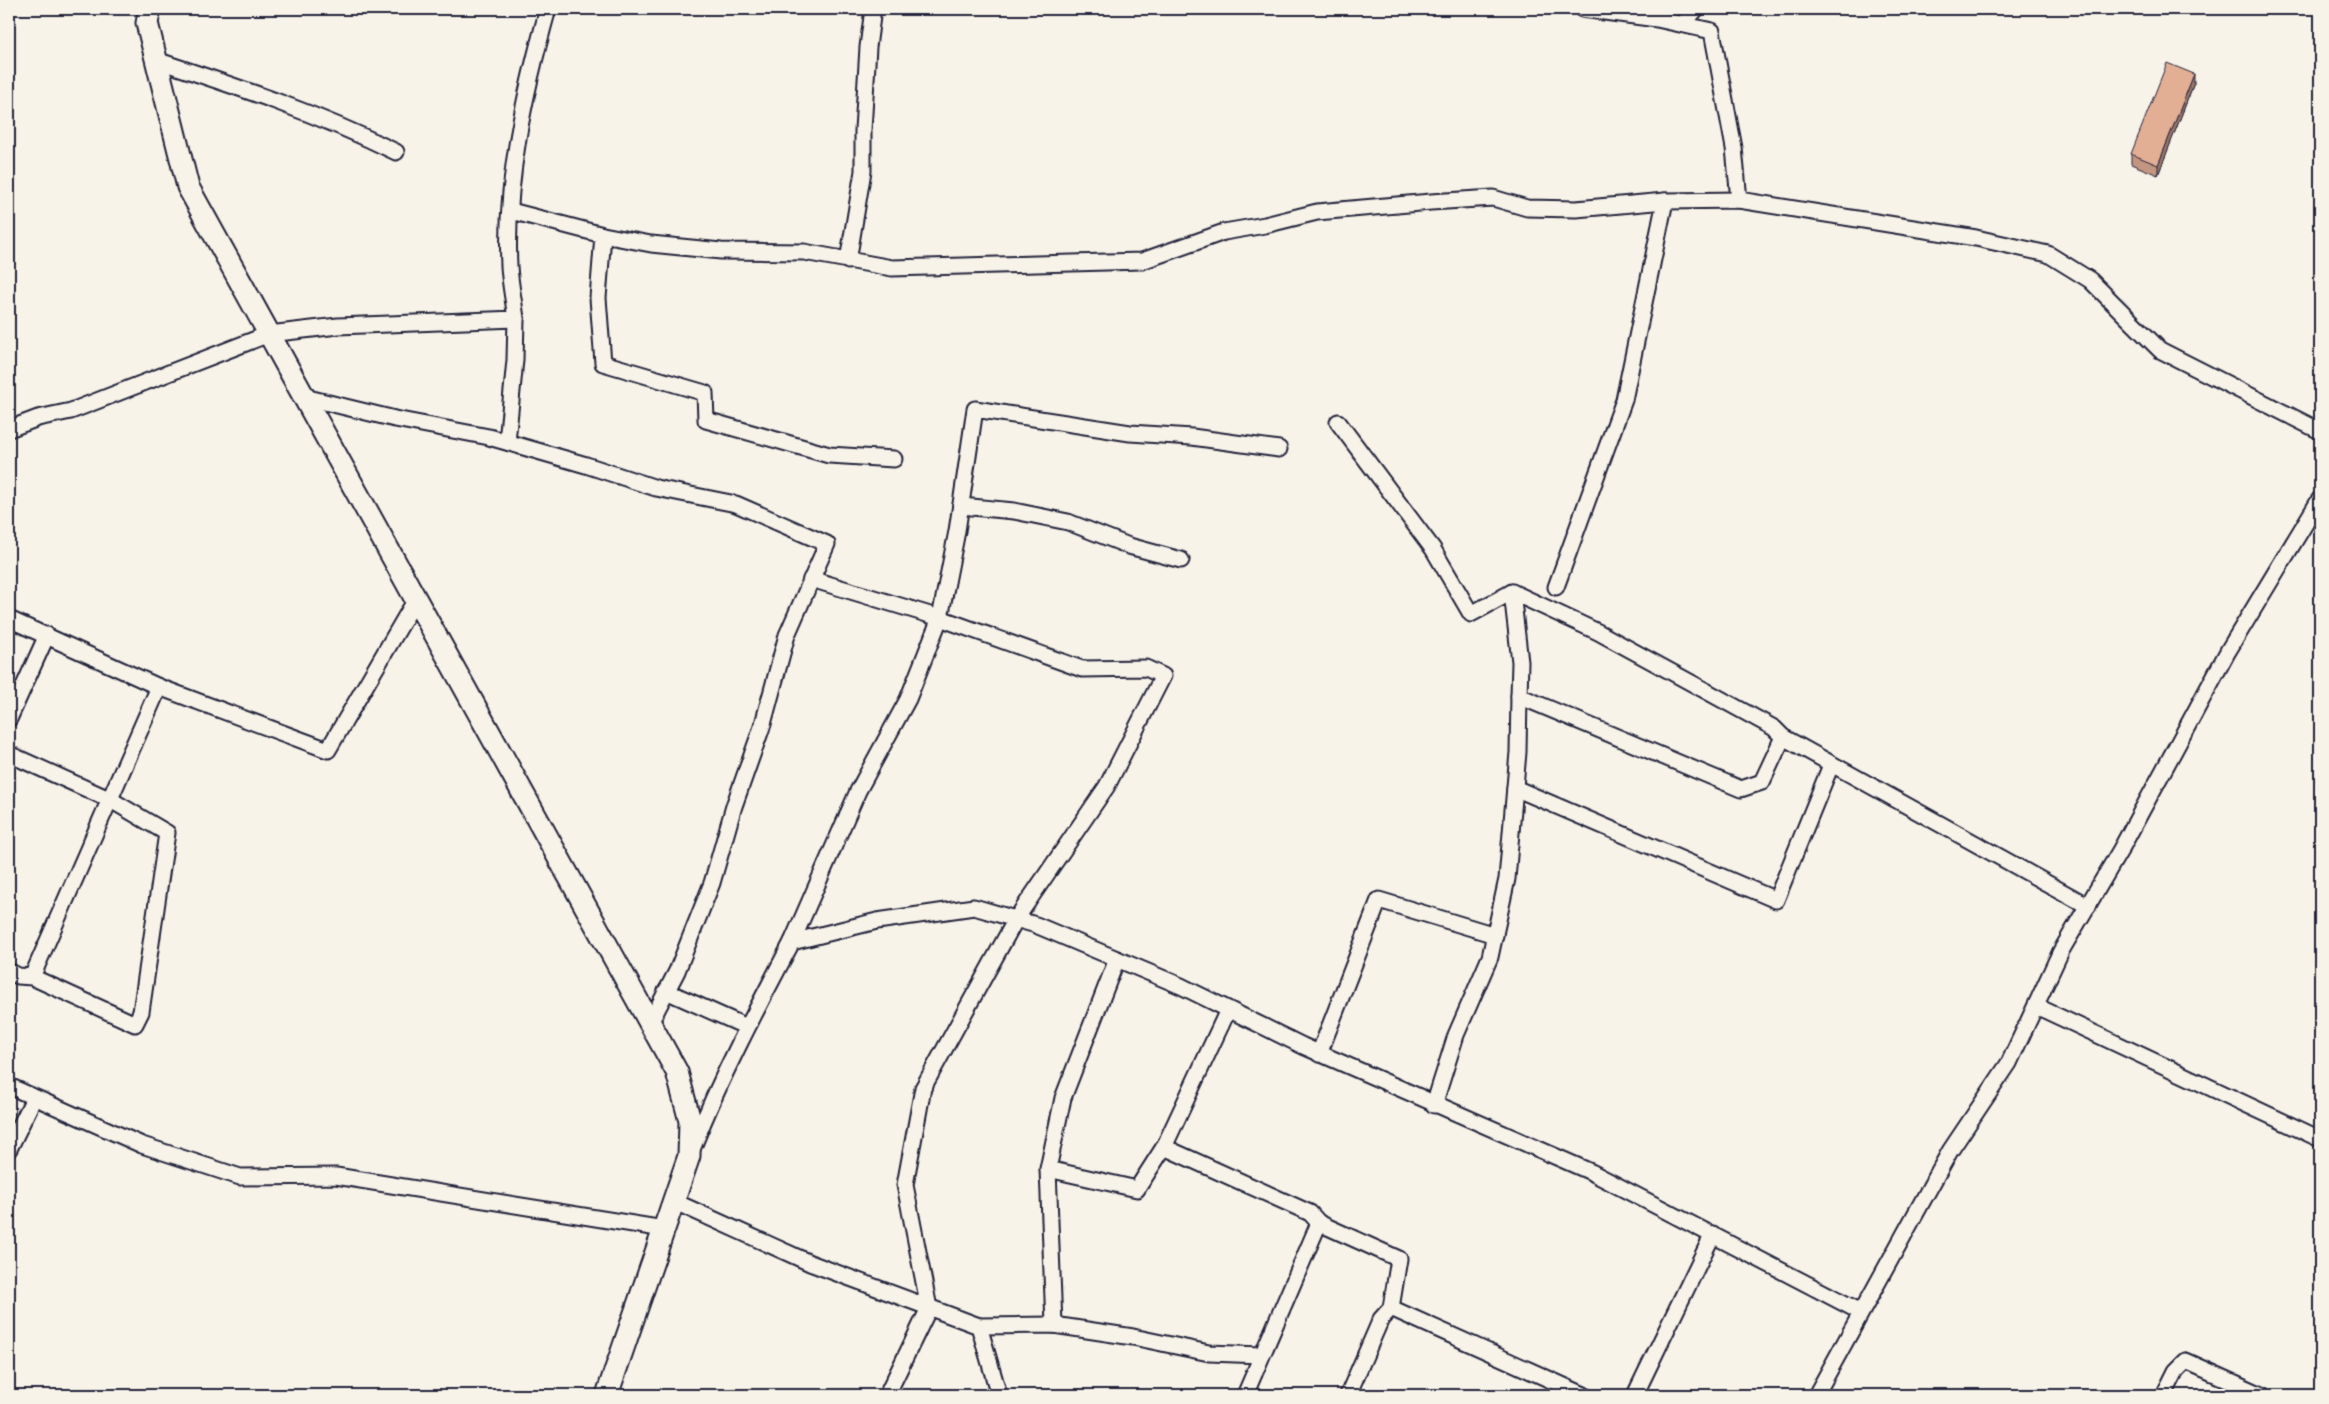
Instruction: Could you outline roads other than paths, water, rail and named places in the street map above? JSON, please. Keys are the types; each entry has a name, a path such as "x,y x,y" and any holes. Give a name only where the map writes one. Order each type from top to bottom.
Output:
{"main road":[{"path":"150,9 147,23 188,187 677,1072 690,1121 689,1156 607,1395"}],"street":[{"path":"507,442 515,360 516,319 510,266 512,183 525,104 548,9"},
{"path":"848,261 864,171 863,122 868,47 873,9"},
{"path":"1582,9 1712,30 1734,148 1739,200"},
{"path":"1683,24 1696,9"},
{"path":"156,60 290,107 352,131 396,152"},
{"path":"511,211 603,235 651,244 721,251 804,252 892,268 1142,261 1224,232 1265,225 1317,212 1493,198 1527,208 1576,209 1666,202 1739,200 1976,238 2048,254 2090,280 2160,350 2320,431"},
{"path":"1556,587 1624,400 1666,202"},
{"path":"603,235 598,298 603,363 705,392 706,420 828,455 894,459"},
{"path":"9,429 38,418 71,411 269,334 338,326 516,319"},
{"path":"304,397 507,442 656,488 736,504 827,544 787,635 763,724 734,806 712,883 677,971 650,1022"},
{"path":"689,1156 712,1100 792,942 858,791 908,698 940,618 961,506 975,409 1093,428 1192,437 1278,449"},
{"path":"1338,422 1433,549 1472,614 1512,592"},
{"path":"1816,1395 1950,1151 2009,1064 2061,951 2088,906 2228,651 2320,499"},
{"path":"961,506 1014,511 1068,522 1129,546 1181,560"},
{"path":"811,579 940,618 1082,669 1146,668 1163,676 1107,786 1016,919 923,1088 905,1185 929,1308 887,1395"},
{"path":"1434,1105 1456,1035 1490,957 1507,878 1515,788 1520,662 1512,592"},
{"path":"1512,592 1598,632 1774,728 1783,737 1831,765 2088,906"},
{"path":"9,618 159,687 328,750 416,599"},
{"path":"9,719 47,635"},
{"path":"32,977 159,687"},
{"path":"1519,696 1741,790 1762,782 1783,737"},
{"path":"9,754 111,800 167,833 141,1012 135,1024 32,977 18,976 9,971"},
{"path":"1515,788 1776,900 1831,765"},
{"path":"1319,1054 1379,900 1495,935"},
{"path":"792,942 877,921 974,907 1036,925 1181,986 1319,1054 1591,1172 1861,1312"},
{"path":"1054,1325 1048,1169 1063,1098 1117,959"},
{"path":"666,991 747,1028"},
{"path":"2036,1006 2320,1139"},
{"path":"1048,1169 1137,1189 1164,1148 1228,1010"},
{"path":"9,1086 142,1145 240,1177 336,1176 664,1229"},
{"path":"9,1149 34,1098"},
{"path":"1164,1148 1310,1213 1319,1223 1399,1259 1391,1308 1381,1319 1348,1395"},
{"path":"673,1201 810,1263 979,1326 1054,1325 1133,1337 1209,1353 1261,1355"},
{"path":"1245,1395 1319,1223"},
{"path":"1635,1395 1713,1234"},
{"path":"1391,1308 1584,1395"},
{"path":"979,1326 999,1395"},
{"path":"2164,1395 2176,1371 2186,1361 2262,1395"}]}
